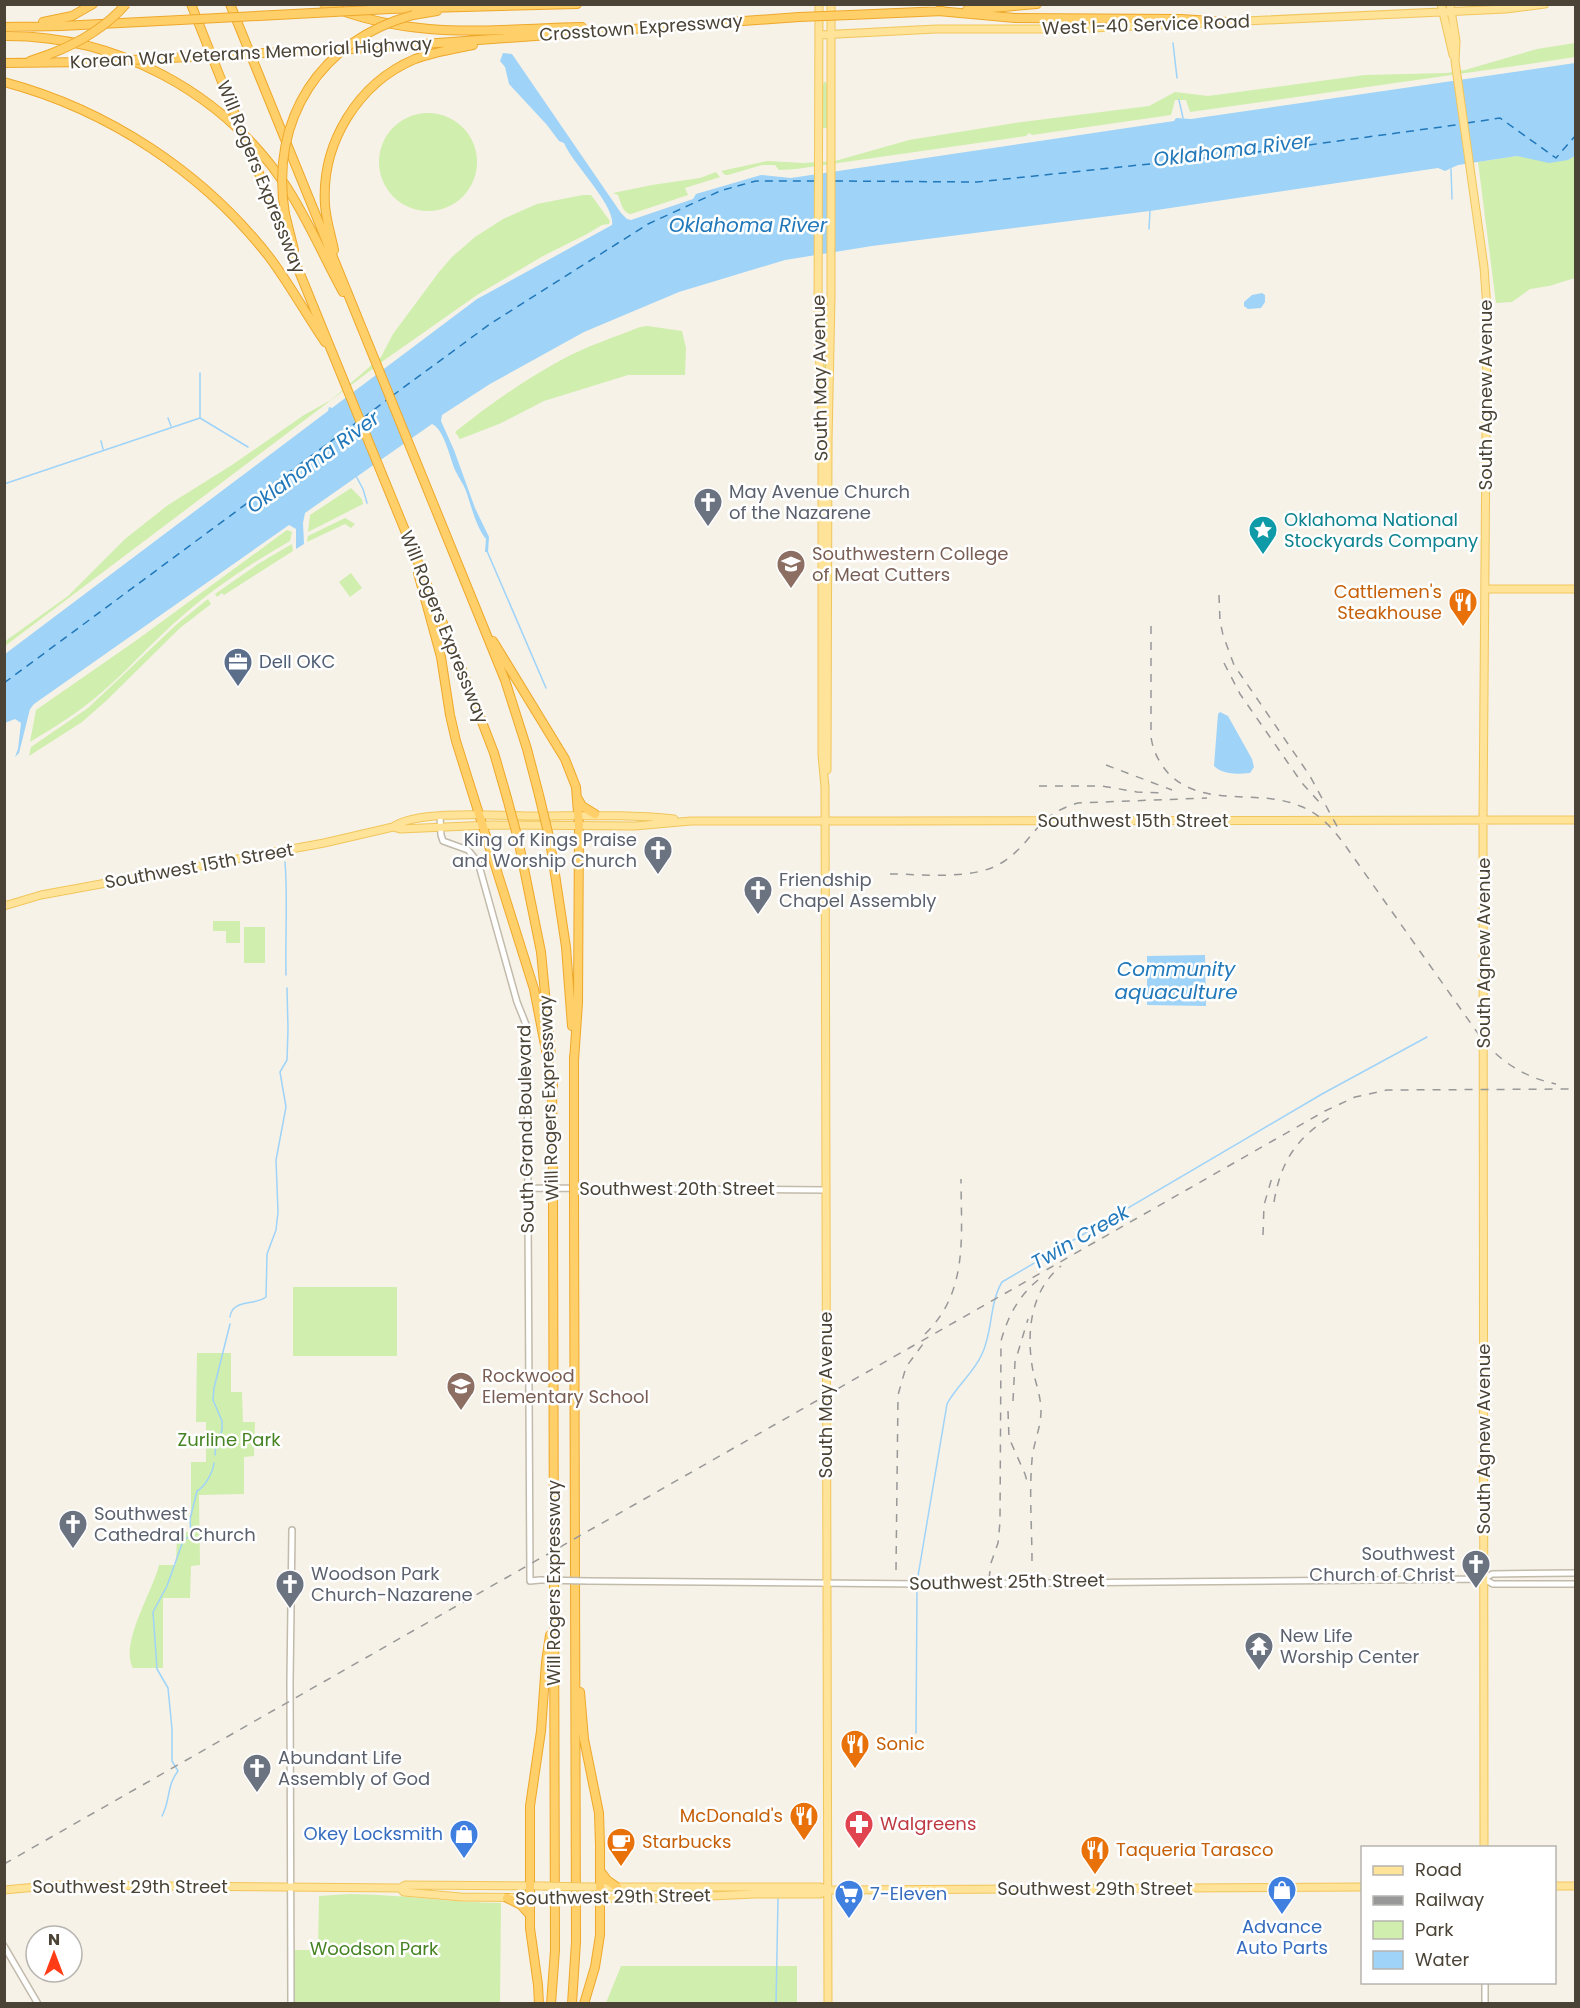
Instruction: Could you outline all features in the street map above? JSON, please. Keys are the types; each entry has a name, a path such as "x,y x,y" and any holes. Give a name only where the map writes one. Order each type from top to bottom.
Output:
{"highway":[{"path":"21,26 65,18 93,4"},
{"path":"23,63 50,54 92,34 114,17 126,4"},
{"name":"Will Rogers Expressway","path":"191,4 480,716 507,798 531,898 548,1006 553,1086 555,1950 551,2004"},
{"name":"Will Rogers Expressway","path":"230,4 518,719 550,840 566,947 574,1061 576,1942 572,2004"},
{"path":"324,4 382,23 435,31 695,24"},
{"name":"Crosstown Expressway","path":"527,5 577,4"},
{"name":"Crosstown Expressway","path":"498,39 799,17 1037,4"},
{"name":"Korean War Veterans Memorial Highway","path":"4,27 527,5"},
{"path":"298,266 285,214 282,184 284,149 292,120 304,96 320,72 352,42 378,27 413,15 462,6"},
{"path":"938,11 1015,18 1181,19 1227,22"},
{"path":"4,36 60,40 124,56 171,79 221,113 264,156 285,185 359,322"},
{"path":"341,277 327,221 325,193 327,169 333,146 349,113 373,86 402,66 428,55 498,39"},
{"name":"Korean War Veterans Memorial Highway","path":"4,63 92,62 354,49 498,39"},
{"path":"4,82 51,97 103,120 154,150 202,187 240,223 265,253 288,283 335,356"},
{"path":"410,543 441,657 453,728 534,989 553,1086"},
{"path":"482,625 569,767 576,787 579,826 578,1003 574,1061"},
{"path":"578,798 582,806 595,814"},
{"path":"539,2004 529,1898 530,1806 541,1731 546,1662 554,1613"},
{"path":"575,1636 584,1739 598,1813 601,1887 598,1950 584,2004"},
{"path":"600,1870 607,1880 617,1887"},
{"path":"507,1898 524,1907 530,1916"}],"main road":[{"name":"South May Avenue","path":"819,4 818,299 822,416 822,755 825,787 828,2004"},
{"name":"South May Avenue","path":"825,787 828,756 831,4"},
{"name":"West I-40 Service Road","path":"819,35 936,29 1069,29 1227,22 1442,8 1468,11 1545,4"},
{"name":"South Agnew Avenue","path":"1442,8 1455,60 1485,275 1487,309 1483,820 1484,1846"},
{"name":"South Agnew Avenue","path":"1451,8 1455,27 1452,41"},
{"path":"1455,27 1459,18 1468,11"},
{"path":"1485,589 1575,589"},
{"path":"612,814 613,826"},
{"name":"Southwest 15th Street","path":"4,906 41,895 324,843 393,827 399,823 441,816 612,814 691,821"},
{"name":"Southwest 15th Street","path":"393,827 400,829 482,826 613,826 691,821 825,820 1575,820"},
{"name":"Southwest 29th Street","path":"4,1890 59,1885 400,1888 405,1885 820,1887 827,1890 1361,1887"},
{"path":"1556,1886 1575,1886"},
{"path":"644,1887 644,1899"},
{"name":"Southwest 29th Street","path":"400,1888 404,1892 450,1897 600,1899 820,1894 827,1890"}],"street":[{"path":"441,816 441,827"},
{"name":"South Grand Boulevard","path":"441,827 443,841 468,850 478,862 517,1002 528,1031 530,1581"},
{"name":"Southwest 20th Street","path":"528,1188 826,1190"},
{"path":"291,2004 292,1530"},
{"name":"Southwest 25th Street","path":"1484,1579 1492,1574 1575,1573"},
{"name":"Southwest 25th Street","path":"530,1581 827,1583 1484,1579 1493,1584 1575,1584"},
{"path":"4,1946 38,2004"},
{"path":"1485,1984 1485,2004"}],"green space":[{"path":"1575,43 1575,57 1522,65 1190,112 1186,100 1175,100 1171,115 1032,135 1029,133 1026,136 796,169 779,170 775,165 762,165 728,175 721,171 767,161 804,163 835,161 909,140 1015,123 1149,106 1175,92 1208,96 1365,75 1447,73 1537,49"},
{"path":"825,81 828,87 827,128 822,128 822,86"},
{"path":"428,113 447,116 463,127 474,143 477,162 474,181 463,197 447,208 428,211 409,208 393,197 382,181 379,162 382,143 393,127 409,116"},
{"path":"1517,156 1568,160 1575,156 1575,278 1530,289 1512,302 1496,303 1478,162"},
{"path":"716,172 720,177 685,188 688,195 631,214 622,207 618,195 613,193 700,178"},
{"path":"591,195 610,221 609,224 602,225 543,256 477,295 383,361 5,646 4,642 68,596 125,539 168,505 232,465 304,415 331,400 381,357 393,334 439,272 475,237 503,219 537,204"},
{"path":"822,302 827,302 828,353 825,405"},
{"path":"647,326 682,331 686,348 685,375 628,375 544,401 499,424 460,439 455,432 534,375 582,350"},
{"path":"351,488 362,499 363,504 308,532 310,515"},
{"path":"345,518 355,524 351,528 345,524 307,542 308,536"},
{"path":"287,530 292,532 290,541 248,567 194,606 93,700 30,742 36,710 134,642"},
{"path":"292,544 293,551 224,595 222,593 217,597 215,594"},
{"path":"351,573 362,588 350,597 339,582"},
{"path":"208,599 211,604 180,628 106,701 82,722 29,756 31,747 88,708 177,624"},
{"path":"213,921 240,921 240,943 226,943 226,931 213,931"},
{"path":"244,927 265,927 265,963 244,963"},
{"path":"293,1287 397,1287 397,1356 293,1356"},
{"name":"Zurline Park","path":"197,1353 231,1353 231,1392 242,1392 243,1422 255,1422 254,1456 244,1457 244,1494 199,1495 200,1565 191,1566 190,1598 163,1598 163,1668 133,1668 130,1645 133,1632 159,1565 176,1565 177,1532 191,1532 191,1462 206,1462 206,1422 196,1422"},
{"name":"Woodson Park","path":"349,1894 501,1903 500,2003 294,2003 293,1950 318,1950 319,1896"},
{"path":"621,1966 797,1966 797,2003 606,2003"}],"water":[{"name":"Oklahoma River","path":"503,53 512,54 621,213 631,220 693,199 696,194 761,175 791,178 1174,121 1176,118 1191,119 1575,63 1575,156 1568,160 1549,163 1517,156 1458,165 1445,171 1438,168 1150,211 872,246 785,260 679,292 584,332 490,384 442,415 441,421 475,508 489,537 488,552 485,552 486,539 443,438 432,424 305,513 304,544 296,549 296,529 289,525 34,704 30,709 19,753 15,757 21,723 15,719 5,723 5,654 328,411 329,407 332,408 477,299 612,225 611,217 601,196 564,143 559,141 509,84 505,67 500,61"},
{"path":"1262,293 1265,295 1265,302 1261,308 1248,309 1244,306 1244,302 1252,295"},
{"path":"1220,712 1228,716 1252,759 1254,767 1250,773 1235,774 1214,766"},
{"name":"Community aquaculture","path":"1205,955 1206,1006 1147,1005 1147,956"}],"waterway":[{"path":"1173,43 1177,78"},
{"path":"1179,100 1183,118"},
{"path":"1451,169 1452,199"},
{"path":"1149,229 1150,211"},
{"path":"200,373 200,417"},
{"path":"168,418 171,426"},
{"path":"4,484 200,418 248,447"},
{"path":"101,441 103,449"},
{"path":"356,476 367,503"},
{"path":"487,551 546,688"},
{"path":"285,862 286,975"},
{"path":"230,1317 232,1311 239,1305 266,1297 267,1254 276,1230 278,1212 276,1160 286,1107 280,1072 287,1060 287,988"},
{"name":"Twin Creek","path":"918,1576 947,1404 982,1354 995,1299 1002,1282 1322,1094 1427,1037"},
{"path":"215,1455 216,1444 222,1430 222,1421 213,1400 214,1388 230,1324"},
{"path":"162,1816 172,1782 178,1771 172,1761 168,1688 157,1669 153,1612 167,1586 183,1541 191,1535 190,1519 197,1491 208,1479 214,1463"},
{"name":"Twin Creek","path":"916,1733 917,1588"},
{"name":"Twin Creek","path":"776,2004 778,1899"}],"ferry route":[{"path":"1467,123 1500,118 1556,158 1576,135"},
{"path":"835,181 977,182 1235,155 1463,124"},
{"path":"392,396 490,324 648,224 720,191 756,181 815,181"},
{"path":"363,418 388,399"},
{"path":"4,683 357,422"}],"railway":[{"path":"1219,595 1220,621 1234,665 1310,776 1339,830"},
{"path":"1151,626 1151,737 1157,757 1169,774 1183,785 1198,791 1215,795 1284,801 1308,809 1321,818 1347,848 1484,1042 1517,1069 1535,1078 1556,1084"},
{"path":"1224,663 1240,694 1302,783 1320,803"},
{"path":"1106,765 1172,790"},
{"path":"1039,786 1102,786 1137,792 1165,793"},
{"path":"890,874 948,875 978,872 991,868 1014,854 1053,814 1078,803 1207,798"},
{"path":"4,1864 1325,1111 1355,1097 1387,1090 1576,1089"},
{"path":"1274,1202 1281,1174 1292,1152 1309,1133 1332,1116"},
{"path":"1263,1235 1264,1205 1273,1174"},
{"path":"925,1334 939,1318 956,1281 961,1242 961,1179"},
{"path":"1032,1561 1031,1473 1041,1411 1031,1357 1031,1328 1037,1300 1051,1276 1061,1266"},
{"path":"989,1579 991,1563 998,1543 1000,1522 1001,1341 1015,1308 1038,1280"},
{"path":"1013,1401 1015,1362 1028,1319"},
{"path":"896,1570 898,1395 906,1367 923,1344"},
{"path":"1008,1411 1009,1438 1028,1485"}],"place":[{"name":"May Avenue Church of the Nazarene","path":"708,528"},
{"name":"Oklahoma National Stockyards Company","path":"1263,556"},
{"name":"Southwestern College of Meat Cutters","path":"791,590"},
{"name":"Cattlemen's Steakhouse","path":"1463,628"},
{"name":"Dell OKC","path":"238,688"},
{"name":"King of Kings Praise and Worship Church","path":"658,876"},
{"name":"Friendship Chapel Assembly","path":"758,916"},
{"name":"Rockwood Elementary School","path":"461,1412"},
{"name":"Southwest Cathedral Church","path":"73,1550"},
{"name":"Southwest Church of Christ","path":"1476,1590"},
{"name":"Woodson Park Church-Nazarene","path":"290,1610"},
{"name":"New Life Worship Center","path":"1259,1672"},
{"name":"Sonic","path":"855,1770"},
{"name":"Abundant Life Assembly of God","path":"257,1794"},
{"name":"McDonald's","path":"804,1842"},
{"name":"Walgreens","path":"859,1850"},
{"name":"Okey Locksmith","path":"464,1860"},
{"name":"Starbucks","path":"621,1868"},
{"name":"Taqueria Tarasco","path":"1095,1876"},
{"name":"Advance Auto Parts","path":"1282,1916"},
{"name":"7-Eleven","path":"849,1920"}]}
